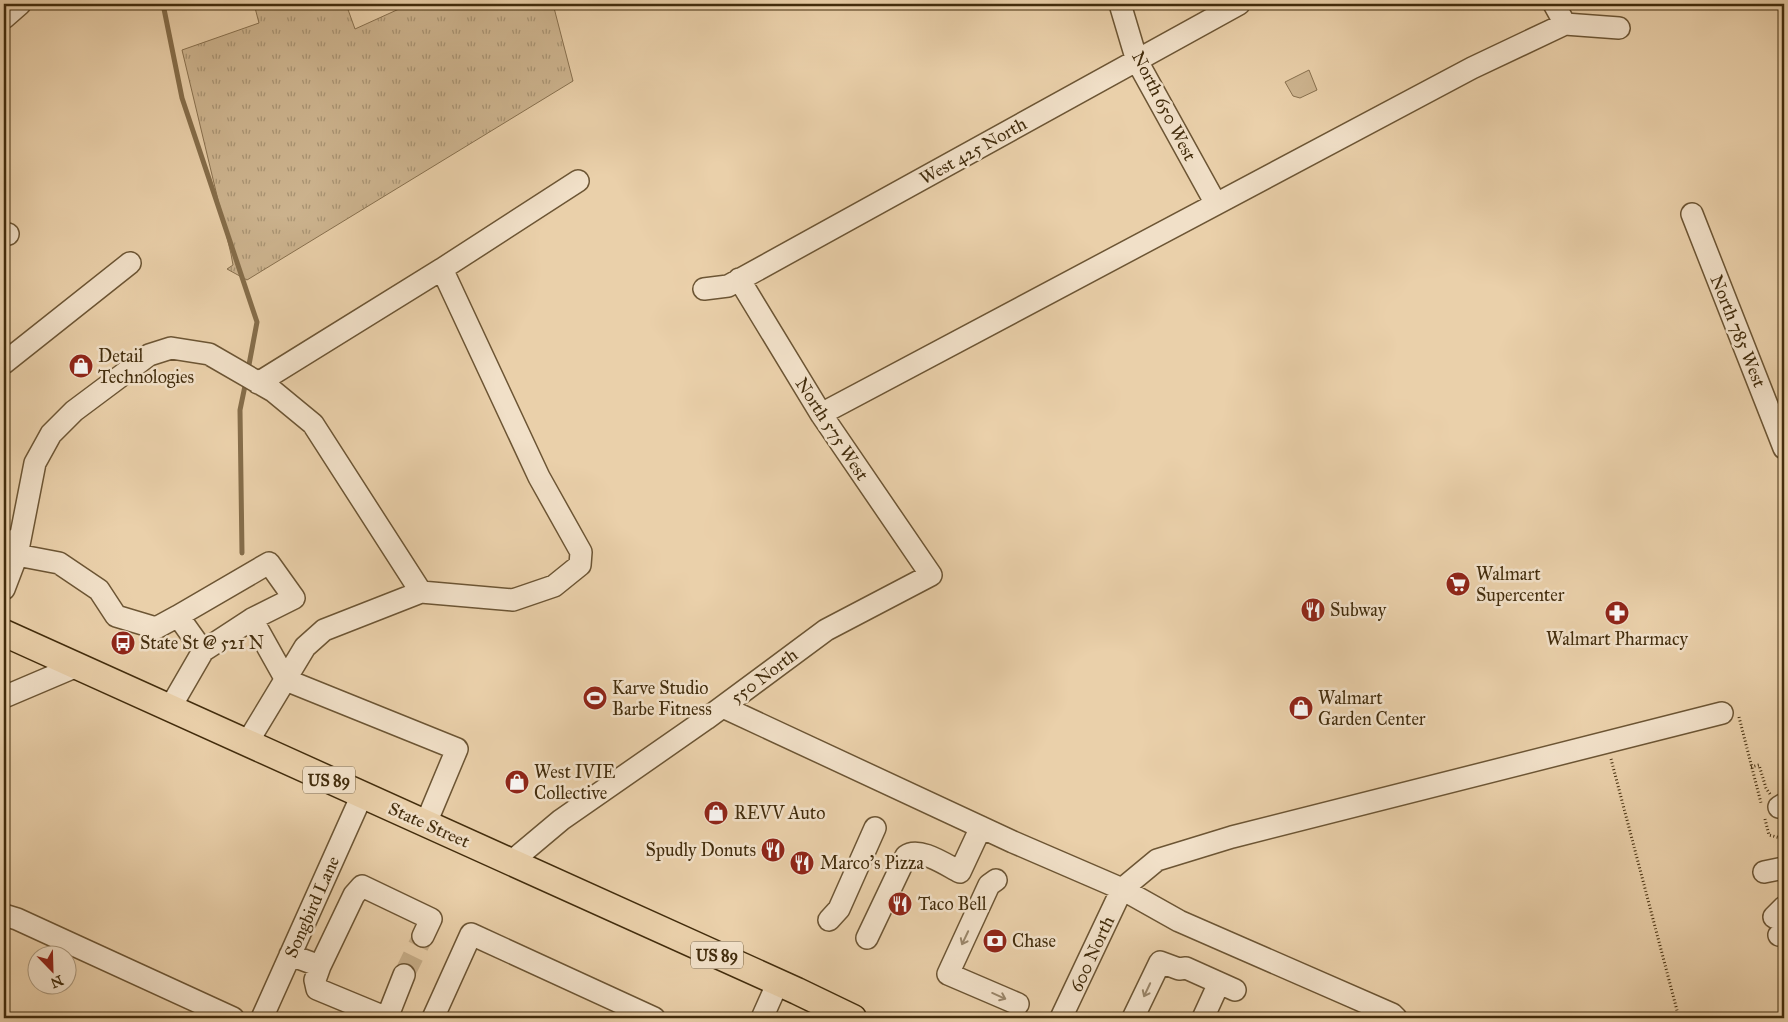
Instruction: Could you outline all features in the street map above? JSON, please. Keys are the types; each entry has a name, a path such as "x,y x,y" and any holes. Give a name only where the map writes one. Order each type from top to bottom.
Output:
{"main road":[{"name":"State Street","path":"4,633 778,982 853,1018"}],"street":[{"path":"4,18 20,4"},
{"name":"North 650 West","path":"1120,4 1137,61 1216,204"},
{"name":"West 425 North","path":"704,289 728,286 1239,4"},
{"path":"1554,4 1565,24"},
{"path":"821,414 1472,68 1565,24 1619,28"},
{"path":"258,383 442,269 578,181"},
{"name":"North 785 West","path":"1692,214 1784,448"},
{"path":"4,363 130,263"},
{"path":"247,743 305,647 324,630 421,592 513,600 554,586 580,565 581,552 539,477 442,269"},
{"name":"North 575 West","path":"739,279 821,414 931,575"},
{"path":"4,589 10,547 35,463 51,434 74,411 149,354 170,348 209,354 272,391 313,424 421,592"},
{"path":"10,547 58,563 100,590 116,616 156,628 270,562 294,598 252,619 203,651 170,708"},
{"name":"550 North","path":"511,862 561,820 723,707 826,630 931,575"},
{"path":"178,616 203,651"},
{"path":"252,619 286,680 457,749 426,824"},
{"path":"4,697 76,666"},
{"path":"723,707 981,827 1122,889 1179,920 1392,1014 1396,1018"},
{"path":"1122,889 1157,860 1232,837 1606,742 1730,713"},
{"name":"Songbird Lane","path":"262,1018 362,795"},
{"path":"861,935 896,847 902,842 914,839 963,866 981,827"},
{"path":"829,920 839,909 875,828"},
{"path":"1764,872 1784,868"},
{"path":"996,880 990,886 948,974 1018,1004"},
{"path":"404,975 387,1018 317,989 315,980 354,895 362,886 427,927"},
{"name":"600 North","path":"1061,1018 1122,889"},
{"path":"4,915 16,918 233,1018"},
{"path":"433,1018 471,934 654,1018"},
{"path":"290,955 320,966"},
{"path":"1133,1018 1160,962 1179,968 1186,968 1227,987 1202,1018"},
{"path":"762,1018 778,982"}],"path":[{"path":"1730,713 1751,767 1773,810"},
{"path":"1606,742 1679,1018"},
{"path":"1751,767 1759,765 1773,810 1770,835 1784,839"}],"green space":[{"path":"254,4 346,4 355,29 410,4 553,4 573,81 247,280 227,269 233,265 231,254 182,50 259,23"},
{"path":"1309,70 1317,90 1300,98 1293,96 1285,82"}],"waterway":[{"path":"163,4 182,98 257,322 248,370"},
{"path":"242,553 240,410 246,381"}],"tunnel":[{"path":"404,975 423,936"}],"place":[{"name":"Detail Technologies","path":"81,366"},
{"name":"Walmart Supercenter","path":"1458,584"},
{"name":"Subway","path":"1313,610"},
{"name":"Walmart Pharmacy","path":"1617,613"},
{"name":"State St @ 521 N","path":"123,643"},
{"name":"Karve Studio Barbe Fitness","path":"595,698"},
{"name":"Walmart Garden Center","path":"1301,708"},
{"name":"West IVIE Collective","path":"517,782"},
{"name":"REVV Auto","path":"716,813"},
{"name":"Spudly Donuts","path":"773,850"},
{"name":"Marco's Pizza","path":"802,863"},
{"name":"Taco Bell","path":"900,904"},
{"name":"Chase","path":"995,941"}]}
